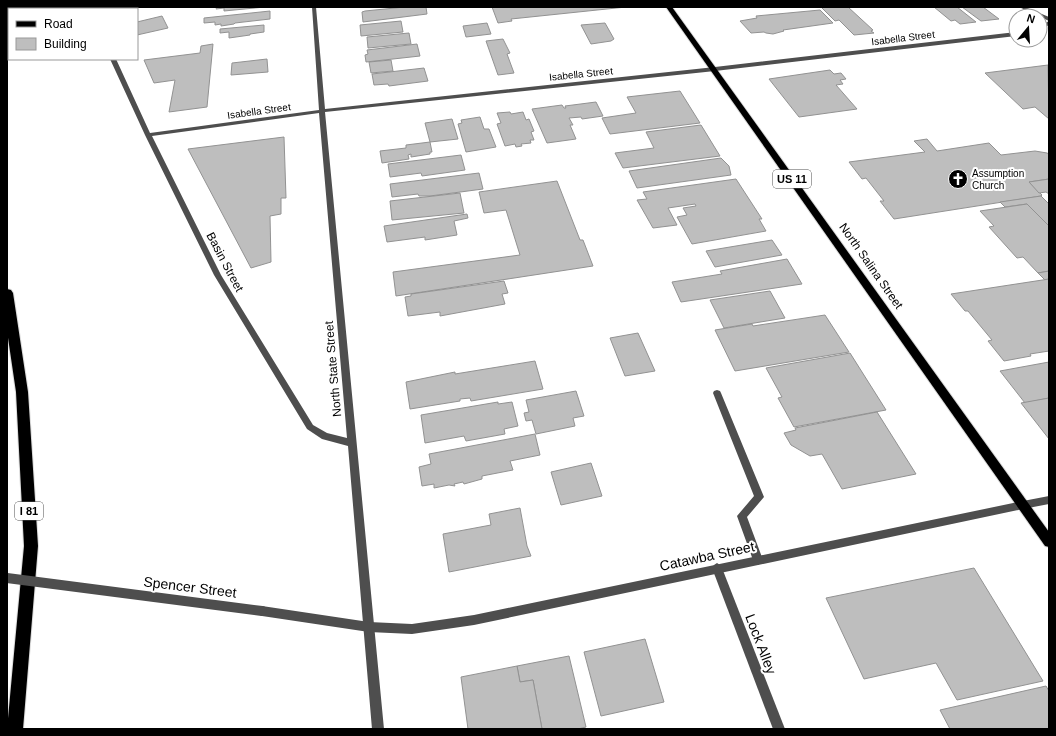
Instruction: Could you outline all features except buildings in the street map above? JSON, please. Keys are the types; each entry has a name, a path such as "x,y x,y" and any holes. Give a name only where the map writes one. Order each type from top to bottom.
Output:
{"highway":[{"name":"I 81","path":"7,293 22,392 31,546 15,729"}],"main road":[{"name":"North Salina Street","path":"669,7 715,69 1049,542"}],"street":[{"name":"North State Street","path":"314,7 322,111 378,729"},
{"path":"1021,7 1049,19"},
{"name":"Isabella Street","path":"148,135 322,111 715,69 1008,35"},
{"name":"Basin Street","path":"113,60 148,135 218,274 310,427 325,436 352,443"},
{"path":"717,393 759,497 742,516 758,560"},
{"name":"Catawba Street","path":"369,627 412,629 474,620 717,568 1049,500"},
{"name":"Lock Alley","path":"717,568 779,729"},
{"name":"Spencer Street","path":"7,578 262,611 369,627"}],"place":[{"name":"Assumption Church","path":"958,179"}]}
